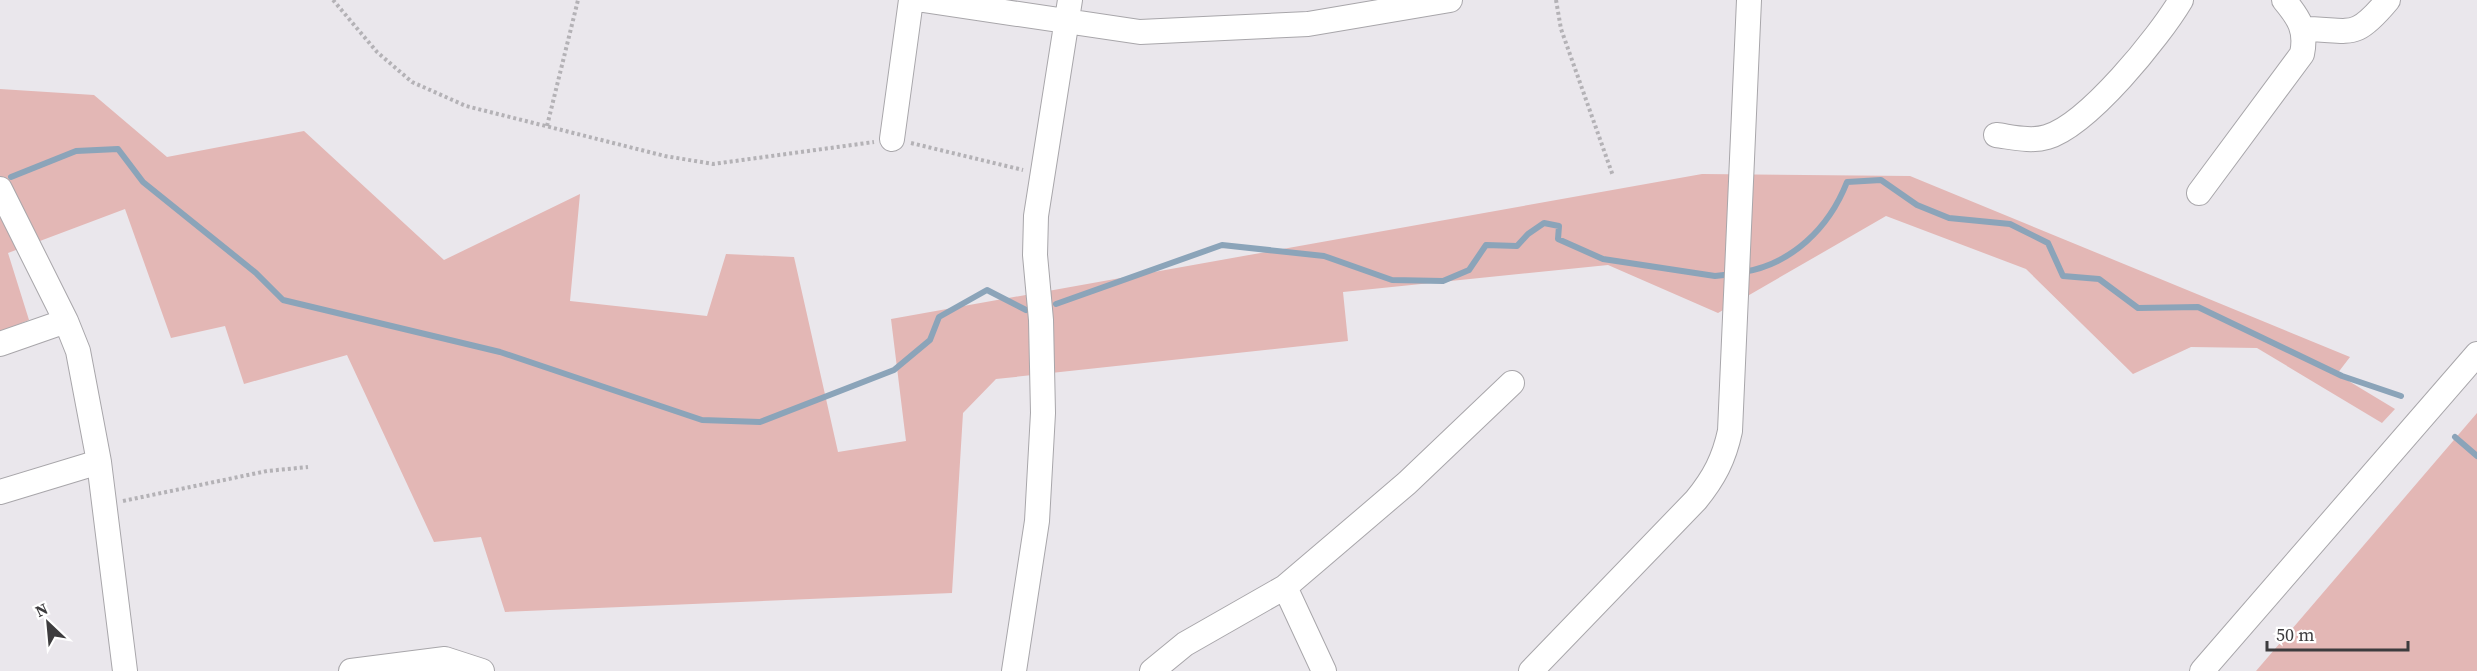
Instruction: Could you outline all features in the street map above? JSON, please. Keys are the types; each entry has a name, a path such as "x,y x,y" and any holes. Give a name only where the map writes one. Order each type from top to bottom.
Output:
{"street":[{"path":"892,139 911,0"},
{"path":"923,0 1069,11 1140,32 1202,31 1308,24 1450,0"},
{"path":"1531,671 1696,501 1720,466 1730,431 1749,0"},
{"path":"1996,135 2020,139 2048,137 2085,115 2145,51 2181,0"},
{"path":"2199,193 2302,54 2305,39 2302,29 2284,0"},
{"path":"2302,29 2355,31 2372,20 2388,0"},
{"path":"1014,671 1037,521 1043,413 1041,320 1035,255 1041,174 1069,11"},
{"path":"0,189 66,321 78,351 99,462 125,671"},
{"path":"0,344 66,321"},
{"path":"2202,671 2477,354"},
{"path":"1152,671 1185,644 1285,587 1407,483 1512,383"},
{"path":"0,492 99,462"},
{"path":"1285,587 1324,671"},
{"path":"351,671 445,665 482,671"}],"path":[{"path":"333,0 370,45 412,82 465,105 665,156 713,164 892,139 1041,174"},
{"path":"547,126 578,0"},
{"path":"1556,0 1561,28 1613,176"},
{"path":"105,505 267,471 308,467"}],"shaded area":[{"path":"0,89 94,95 167,157 304,131 444,260 580,194 570,301 707,316 726,254 794,257 838,452 906,441 891,319 1702,174 1910,176 2350,357 2337,374 2395,409 2382,423 2257,348 2191,347 2133,374 2026,269 1886,216 1718,313 1608,265 1343,292 1348,341 996,379 963,413 952,593 505,612 481,537 434,542 347,355 244,384 225,326 171,338 125,209 8,253 29,320 0,332"},
{"path":"2477,413 2477,671 2256,671"}],"waterway":[{"path":"11,177 76,151 118,149 143,182 256,273 283,300 500,352 702,420 760,422 894,370 930,340 939,317 987,290 1026,310"},
{"path":"1743,272 1777,261 1807,241 1830,214 1847,182 1881,180 1917,205 1949,218 2010,224 2048,243 2063,276 2099,279 2138,308 2198,307 2342,376 2401,396"},
{"path":"1056,304 1222,245 1324,256 1392,280 1443,281 1469,270 1486,245 1517,246 1528,234 1544,223 1559,226 1558,239 1603,259 1715,276 1733,274"},
{"path":"2455,437 2477,456"}]}
